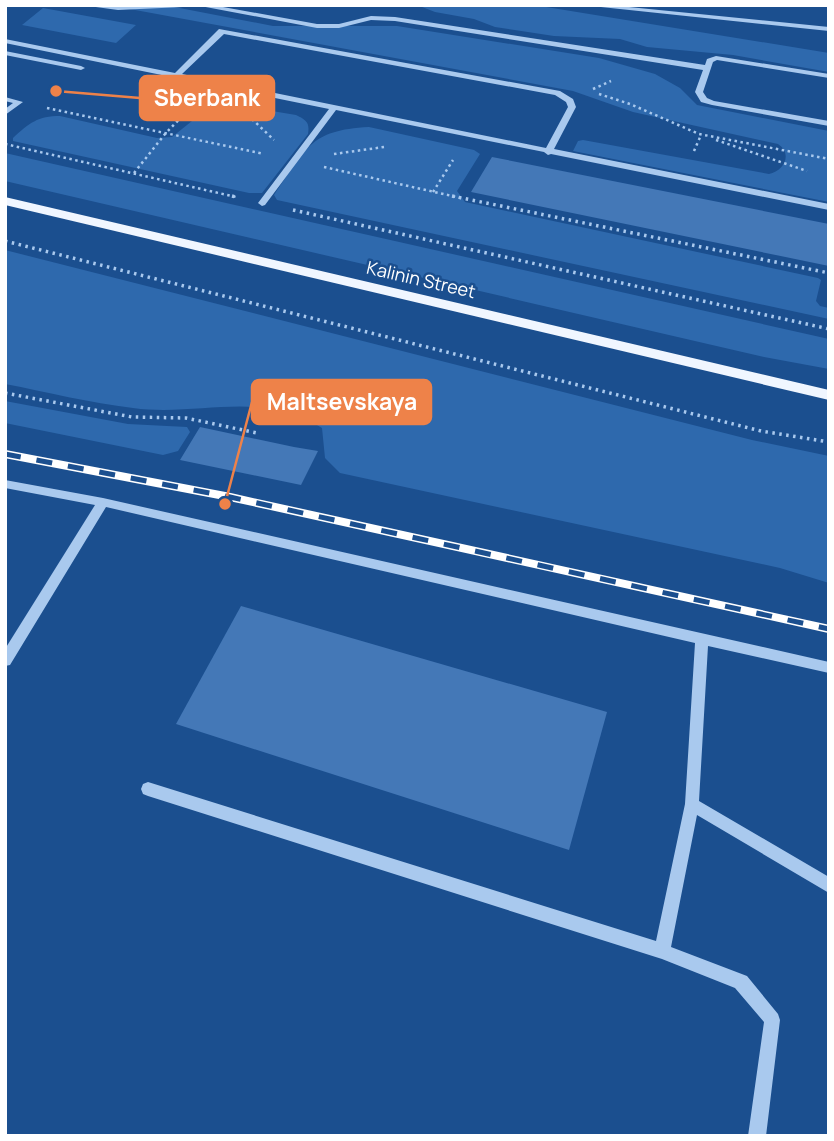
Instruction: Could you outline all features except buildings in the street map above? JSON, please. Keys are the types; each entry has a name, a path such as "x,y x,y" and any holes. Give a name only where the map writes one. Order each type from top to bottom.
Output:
{"main road":[{"name":"Kalinin Street","path":"5,201 829,395"}],"street":[{"path":"585,5 829,29"},
{"path":"176,76 222,31 557,93 570,101 572,107 548,152"},
{"path":"5,53 81,68"},
{"path":"829,76 726,58 710,61 699,92 704,100 829,124"},
{"path":"5,99 19,102"},
{"path":"5,113 19,102"},
{"path":"334,108 829,207"},
{"path":"5,484 103,502 829,668"},
{"path":"5,661 103,502"},
{"path":"702,638 692,804 829,886"},
{"path":"148,789 662,951"}],"lane":[{"path":"84,5 130,8 183,5"},
{"path":"198,5 317,26 339,26 371,18 395,19 707,68"},
{"path":"5,41 334,108 262,203"},
{"path":"692,804 662,951 741,982 772,1020 757,1136"}],"path":[{"path":"19,102 164,134 134,173"},
{"path":"691,160 699,134 816,174"},
{"path":"468,135 433,192 829,273"},
{"path":"5,144 829,329"},
{"path":"7,242 761,431 829,442"},
{"path":"5,393 132,417 186,418 257,433"}],"shaded area":[{"path":"108,5 164,5 273,26 397,26 599,58 655,74 680,88 697,105 829,131 829,202 573,151 578,141 583,140 769,174 785,162 785,152 778,144 633,112 573,91"},
{"path":"417,5 534,5 829,53 829,72 733,55 647,47 620,39 554,36 495,27"},
{"path":"43,8 136,25 116,43 22,25"},
{"path":"229,104 296,115 308,124 308,134 262,193 249,193 13,141 13,138 34,121 60,116 157,138 172,137 202,113"},
{"path":"369,127 474,150 480,154 457,191 465,202 818,278 821,280 816,301 820,306 829,308 829,319 277,200 274,195 311,145 333,132"},
{"path":"5,153 829,339 829,369 764,357 5,181"},
{"path":"5,250 752,440 829,456 829,583 780,568 340,473 325,458 322,428 299,416 276,410 253,407 158,410 133,408 5,384"},
{"path":"5,401 128,424 187,427 190,432 178,451 163,455 5,423"}],"railway":[{"path":"5,454 230,497 829,629"}],"place":[{"name":"Sberbank","path":"56,91"},
{"name":"Maltsevskaya","path":"225,504"}]}
